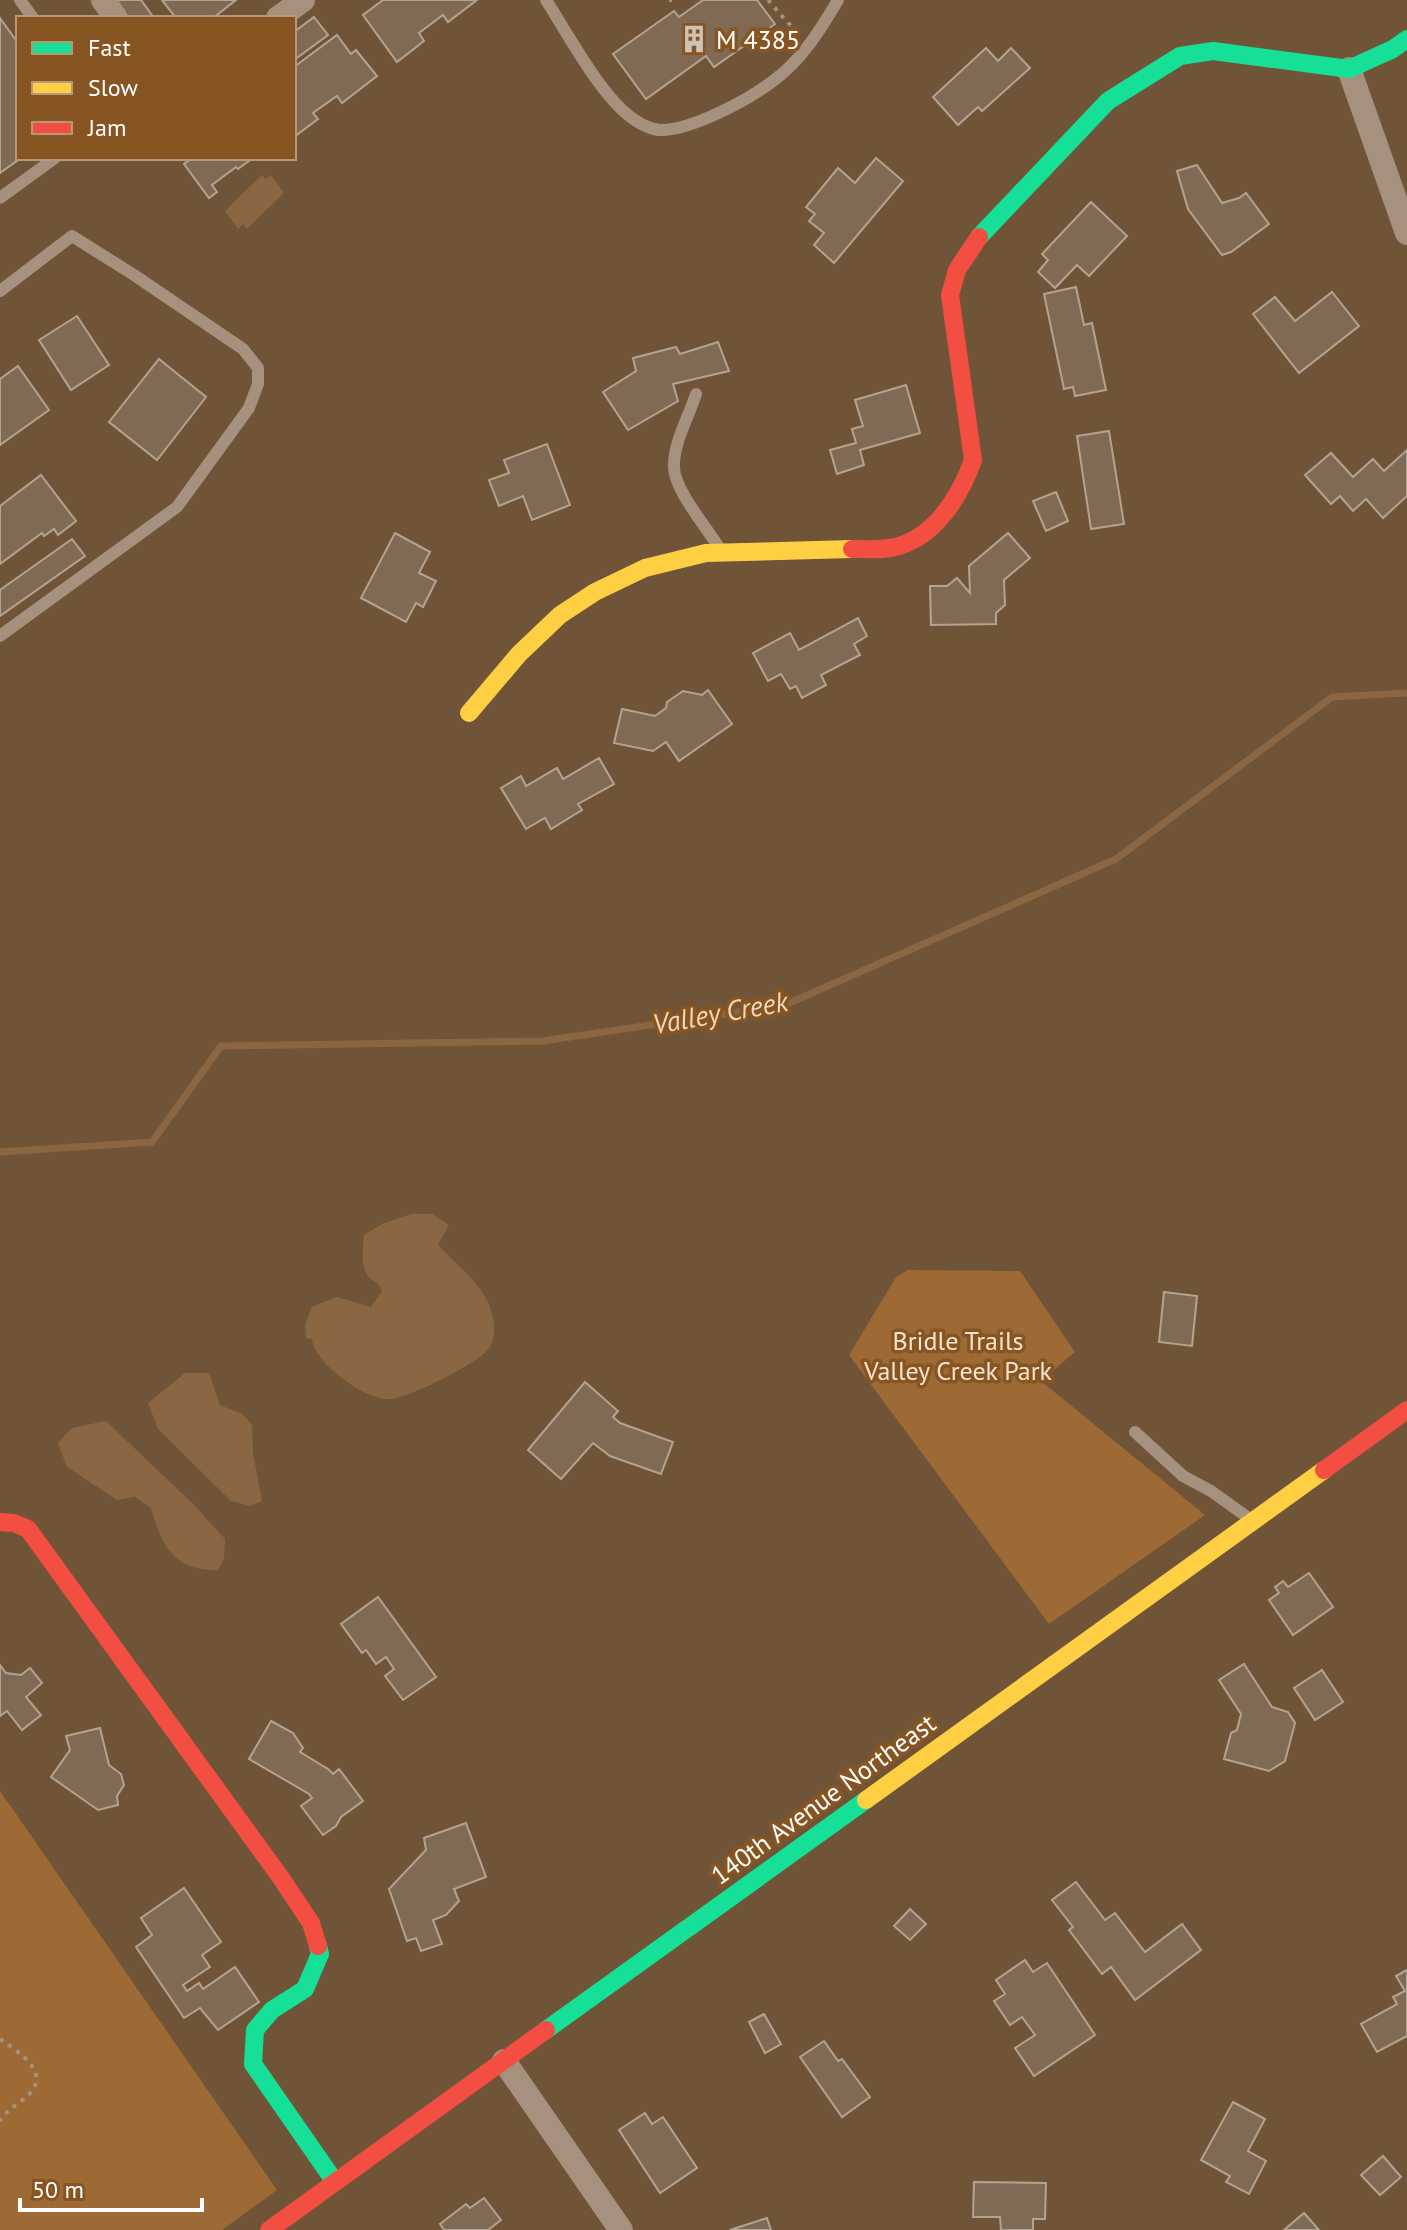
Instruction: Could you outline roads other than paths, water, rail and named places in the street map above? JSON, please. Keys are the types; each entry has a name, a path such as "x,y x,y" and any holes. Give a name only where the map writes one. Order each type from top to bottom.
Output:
{"street":[{"path":"281,16 303,0"},
{"path":"469,713 519,654 560,615 595,592 645,568 706,553 892,548 922,535 942,516 964,486 973,460 950,295 957,270 973,243 1108,101 1180,56 1213,51 1349,69 1393,49 1407,39"},
{"path":"1349,69 1407,233"},
{"name":"140th Avenue Northeast","path":"269,2230 1407,1410"},
{"path":"0,1522 14,1523 28,1529 311,1923 320,1954 305,1989 272,2010 255,2030 253,2064 335,2182"},
{"path":"504,2061 621,2230"}],"lane":[{"path":"546,0 611,99 636,121 658,130 678,127 740,101 775,81 818,34 838,0"},
{"path":"0,198 52,160"},
{"path":"0,291 72,236 243,349 258,368 258,384 249,408 177,507 0,636"},
{"path":"696,394 673,468 677,485 722,552"},
{"path":"1135,1432 1183,1476 1211,1491 1254,1522"}],"waterway":[{"name":"Valley Creek","path":"0,1152 152,1142 221,1046 543,1041 785,1005 1116,859 1332,697 1407,693"}],"place":[{"name":"M 4385","path":"694,39"}],"park label":[{"name":"Bridle Trails Valley Creek Park","path":"958,1355"}]}
